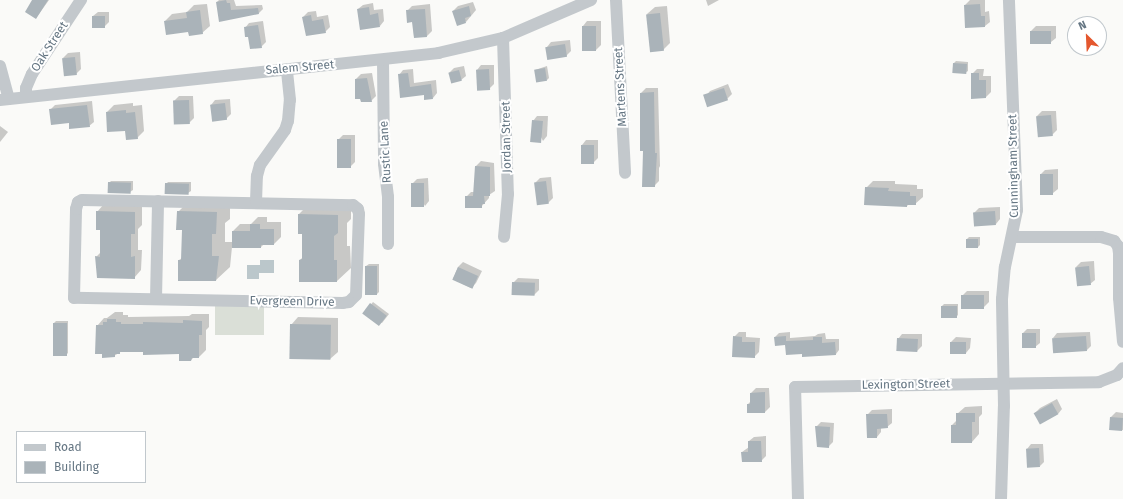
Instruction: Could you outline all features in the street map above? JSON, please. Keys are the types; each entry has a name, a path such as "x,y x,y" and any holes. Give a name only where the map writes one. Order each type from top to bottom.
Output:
{"street":[{"name":"Oak Street","path":"26,97 26,88 32,74 81,0"},
{"name":"Salem Street","path":"4,100 383,61 462,49 503,38 591,0"},
{"name":"Martens Street","path":"616,0 625,173"},
{"name":"Cunningham Street","path":"1001,499 1004,383 1002,299 1006,267 1017,210 1009,0"},
{"name":"Jordan Street","path":"503,38 508,194 504,237"},
{"name":"Rustic Lane","path":"383,61 384,164 388,196 388,244"},
{"path":"0,66 4,100"},
{"path":"256,202 257,176 260,165 285,130 288,121 290,100 287,70"},
{"name":"Evergreen Drive","path":"86,200 158,201 348,204 356,207 359,214 358,289 354,299 344,303 74,298 76,209 78,202 86,200"},
{"path":"156,300 158,201"},
{"path":"1012,237 1100,237 1114,241 1118,246 1119,253 1119,298 1123,342"},
{"name":"Lexington Street","path":"798,499 795,387 1098,382 1113,378 1123,368"}],"shaded area":[{"path":"260,260 274,260 274,273 259,273 259,279 247,279 247,265 260,265"},
{"path":"215,305 264,305 264,335 215,335"}],"building":[{"path":"32,0 48,0 36,19 25,12"},
{"path":"226,0 227,3 230,3 231,10 258,8 259,14 219,22 216,2"},
{"path":"980,4 981,16 985,16 985,27 965,28 964,5"},
{"path":"469,6 471,16 465,18 466,23 457,26 452,11"},
{"path":"369,7 370,15 378,13 380,27 360,30 357,9"},
{"path":"425,9 427,37 414,38 412,22 407,23 406,10"},
{"path":"200,10 203,34 189,36 188,32 166,35 164,21 187,18 186,12"},
{"path":"660,13 664,51 650,52 646,14"},
{"path":"311,15 312,21 323,19 326,33 306,36 302,17"},
{"path":"92,16 105,16 105,28 92,28"},
{"path":"258,25 262,48 250,49 248,37 245,37 244,27"},
{"path":"582,26 596,26 596,51 582,51"},
{"path":"1030,31 1051,31 1051,44 1030,44"},
{"path":"565,44 567,57 547,60 545,47"},
{"path":"75,57 77,75 64,76 62,58"},
{"path":"953,63 967,64 966,74 952,73"},
{"path":"545,68 547,81 536,83 534,70"},
{"path":"489,69 490,90 477,91 476,70"},
{"path":"459,70 462,81 451,83 448,73"},
{"path":"408,73 410,87 431,84 433,99 424,100 424,95 400,98 398,74"},
{"path":"971,73 979,73 979,80 986,80 986,98 971,99"},
{"path":"367,78 372,102 361,102 360,99 355,99 355,79"},
{"path":"724,88 728,100 707,107 703,95"},
{"path":"654,92 655,153 657,153 655,187 642,187 643,151 640,151 640,93"},
{"path":"189,100 190,124 174,125 173,101"},
{"path":"225,103 227,120 212,122 210,105"},
{"path":"87,105 90,127 69,129 69,123 51,125 49,109"},
{"path":"126,110 126,113 135,112 138,139 126,140 125,131 107,132 106,112"},
{"path":"1051,115 1053,136 1038,137 1036,116"},
{"path":"532,120 543,121 541,143 530,142"},
{"path":"337,139 351,139 351,168 337,168"},
{"path":"581,145 594,145 594,164 581,164"},
{"path":"475,166 490,167 490,196 484,196 485,204 482,204 482,208 465,208 465,196 473,196"},
{"path":"1040,174 1053,174 1053,195 1040,195"},
{"path":"546,181 549,204 537,205 534,182"},
{"path":"108,182 131,183 131,194 108,193"},
{"path":"165,183 189,184 189,195 165,194"},
{"path":"411,183 424,183 424,207 411,207"},
{"path":"865,187 889,188 888,191 910,192 910,196 916,196 916,205 907,205 907,207 864,205"},
{"path":"96,211 135,212 135,234 131,234 131,257 135,256 135,279 97,278 95,256 100,257 100,230 96,230"},
{"path":"177,211 217,212 216,234 212,234 212,256 219,256 216,281 178,281 178,260 181,260 182,230 176,230"},
{"path":"995,211 996,225 974,227 973,213"},
{"path":"298,214 338,215 338,233 334,236 334,260 337,260 337,282 299,282 299,260 302,259 302,234 298,234"},
{"path":"250,224 260,224 260,229 274,229 274,245 261,245 261,248 232,248 232,231 250,231"},
{"path":"966,239 978,239 978,248 966,248"},
{"path":"365,266 377,266 377,295 365,295"},
{"path":"1089,266 1091,285 1077,286 1075,267"},
{"path":"458,267 478,276 472,289 452,280"},
{"path":"512,282 535,283 535,296 512,295"},
{"path":"961,295 984,295 984,309 961,309"},
{"path":"370,303 387,316 379,326 362,313"},
{"path":"941,306 957,306 957,318 941,318"},
{"path":"107,319 116,319 116,322 121,322 121,324 143,324 143,322 183,323 183,320 202,321 202,335 199,335 199,358 192,358 191,361 179,361 179,354 143,355 143,352 120,352 120,354 115,354 115,357 102,358 102,354 95,354 96,325 103,325 103,322 107,322"},
{"path":"53,323 67,323 67,356 53,356"},
{"path":"290,324 331,325 330,360 289,359"},
{"path":"1022,333 1036,333 1036,348 1022,348"},
{"path":"733,336 742,337 742,342 755,342 755,358 732,357"},
{"path":"786,336 786,341 813,340 813,337 822,337 822,343 835,342 836,355 802,357 802,354 786,355 785,345 775,346 774,337"},
{"path":"1086,336 1087,351 1053,353 1052,338"},
{"path":"897,338 918,339 917,352 896,351"},
{"path":"950,342 966,342 966,354 950,354"},
{"path":"765,392 765,413 747,413 747,404 750,404 750,393"},
{"path":"1052,403 1058,414 1040,425 1034,413"},
{"path":"956,413 975,413 975,422 972,422 972,443 951,443 951,425 956,425"},
{"path":"866,414 887,414 888,428 877,429 877,438 867,438"},
{"path":"1110,417 1123,418 1122,431 1109,430"},
{"path":"815,426 830,427 829,448 817,447"},
{"path":"748,441 761,441 762,462 742,462 741,452 748,452"},
{"path":"1039,448 1040,467 1027,468 1026,449"}]}
